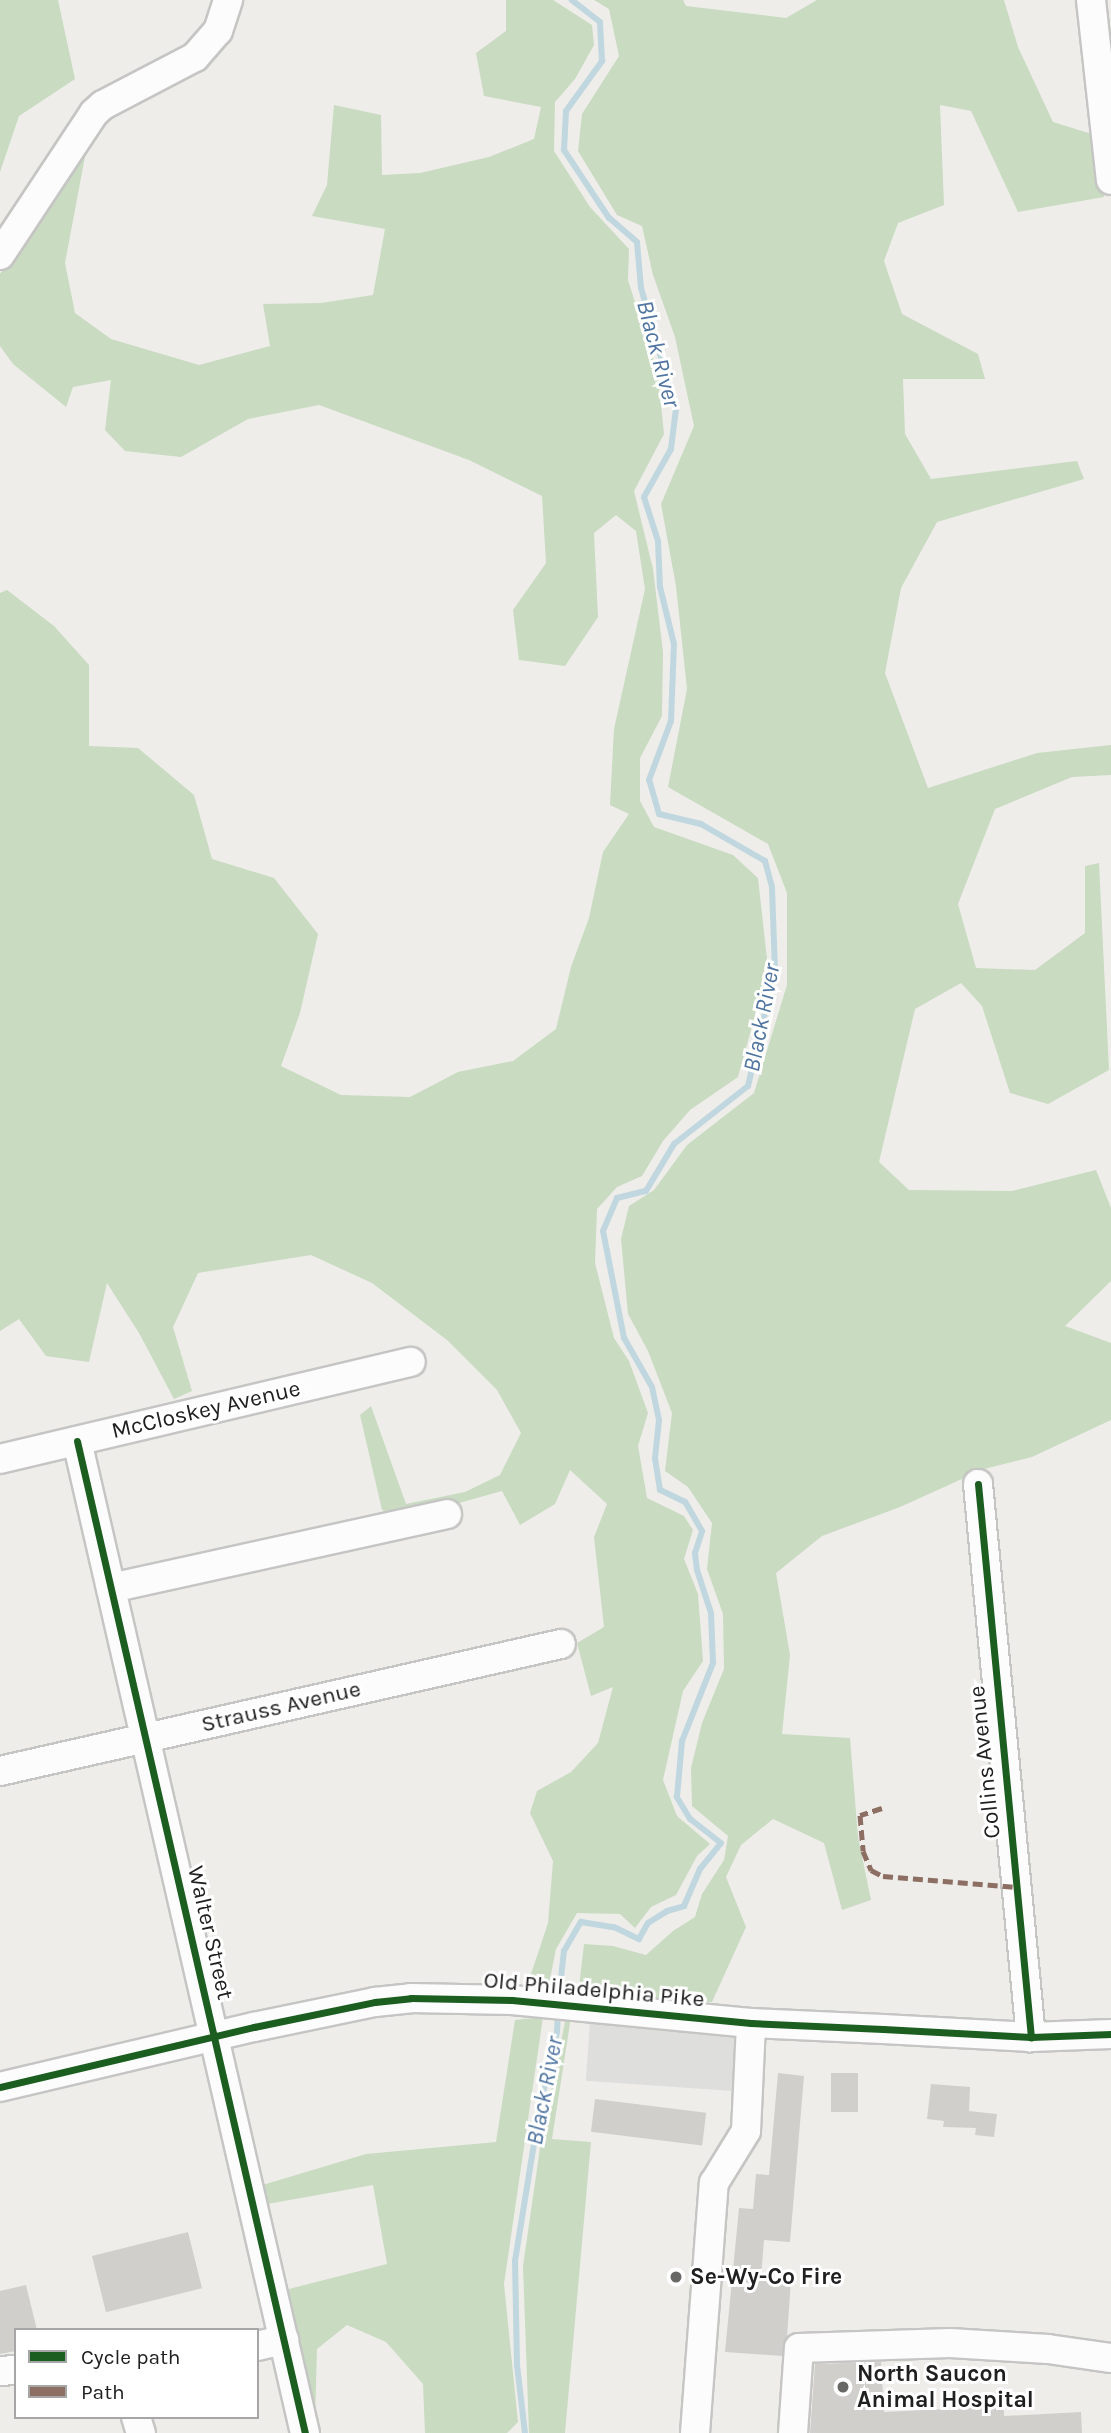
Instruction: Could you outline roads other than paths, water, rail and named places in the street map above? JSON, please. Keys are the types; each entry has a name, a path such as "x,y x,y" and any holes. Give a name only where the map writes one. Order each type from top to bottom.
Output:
{"street":[{"path":"0,255 93,113 195,57 218,31 228,0"},
{"path":"1091,0 1111,180"},
{"name":"McCloskey Avenue","path":"0,1458 411,1362"},
{"name":"Walter Street","path":"77,1441 214,2035 271,2343 306,2433"},
{"name":"Collins Avenue","path":"978,1484 1031,2037"},
{"path":"111,1588 447,1514"},
{"name":"Strauss Avenue","path":"0,1771 561,1644"},
{"name":"Old Philadelphia Pike","path":"0,2087 214,2035 362,2004 411,1998 547,2003 751,2023 1031,2037 1111,2034"},
{"path":"695,2433 714,2183 746,2131 751,2023"},
{"path":"793,2433 799,2348 950,2343 1048,2348 1111,2358"}],"waterway":[{"name":"Black River","path":"559,1996 564,1951 581,1922 614,1927 639,1939 648,1923 667,1911 684,1906 700,1869 721,1843 690,1819 677,1797 682,1741 713,1663 711,1613 697,1570 695,1553 702,1531 685,1502 660,1490 655,1458 659,1420 652,1387 624,1338 603,1231 617,1198 646,1191 674,1144 748,1086 775,970 772,887 765,861 701,824 659,814 649,780 671,721 674,644 660,587 658,541 644,497 671,449 676,410 641,288 637,242 609,218 564,150 566,111 602,61 600,22 572,0"},
{"name":"Black River","path":"525,2433 517,2365 515,2261 540,2106 557,2032 558,2011"}],"place":[{"name":"Se-Wy-Co Fire","path":"676,2277"},
{"name":"North Saucon Animal Hospital","path":"843,2387"}]}
